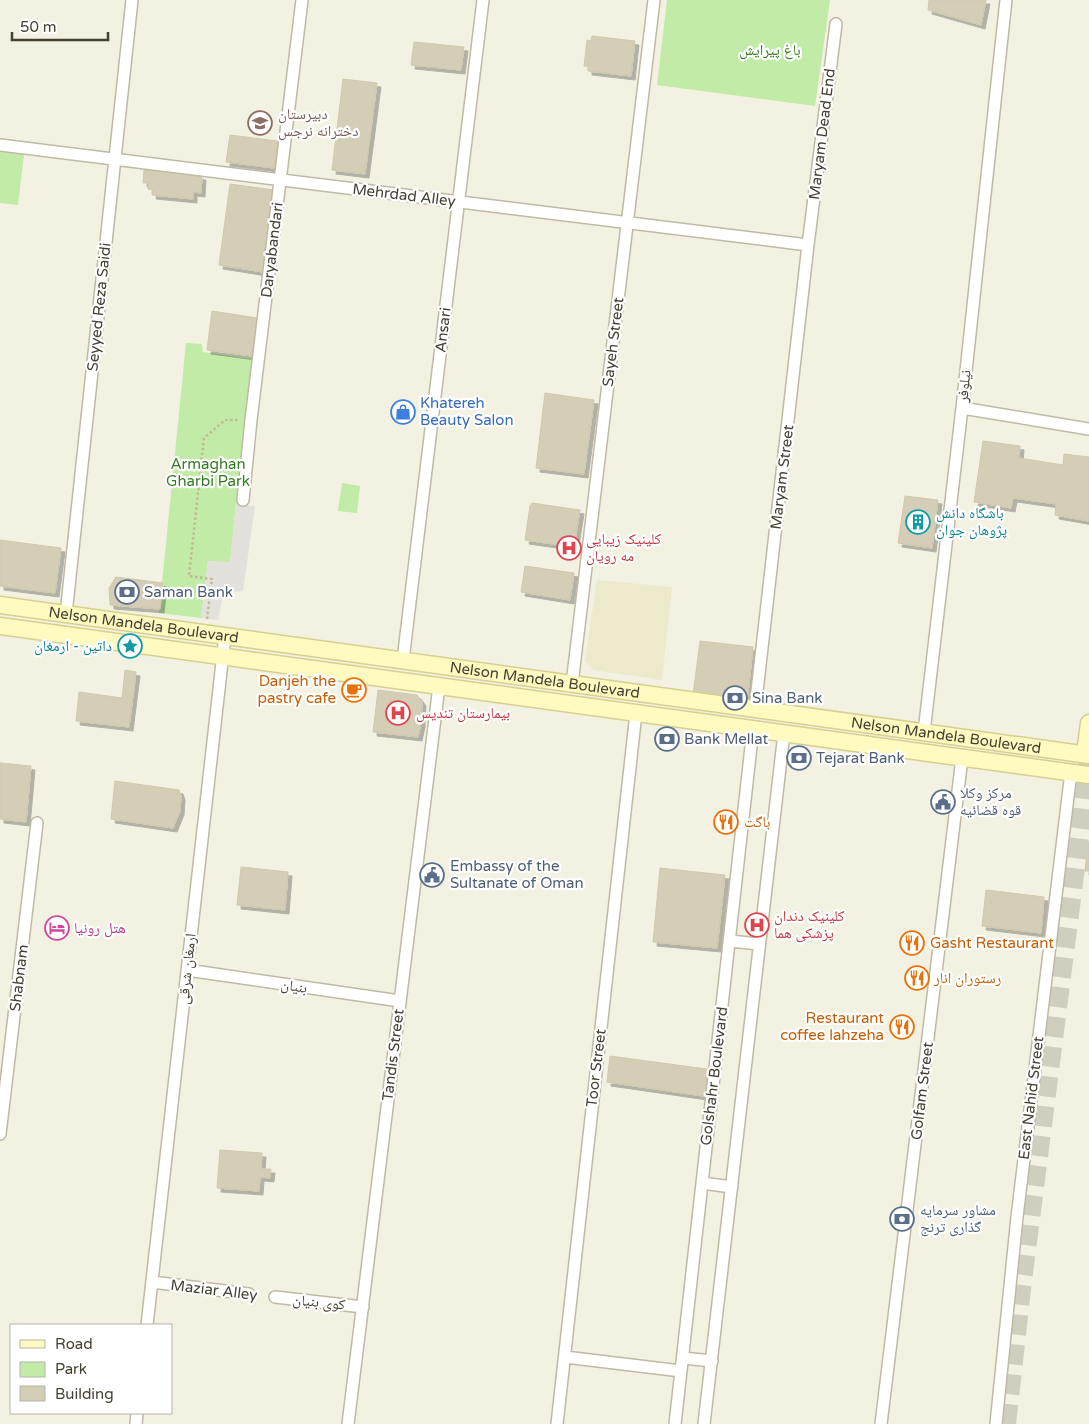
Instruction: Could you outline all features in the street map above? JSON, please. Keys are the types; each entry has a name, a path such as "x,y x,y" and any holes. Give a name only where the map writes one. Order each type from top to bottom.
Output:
{"main road":[{"name":"Nelson Mandela Boulevard","path":"0,605 1087,755"},
{"name":"Nelson Mandela Boulevard","path":"0,626 1089,775"},
{"path":"1087,755 1089,723"}],"street":[{"name":"Seyyed Reza Saidi","path":"66,614 132,0"},
{"name":"Daryabandari","path":"243,500 302,0"},
{"name":"Ansari","path":"403,660 483,0"},
{"name":"Sayeh Street","path":"572,684 654,0"},
{"name":"نیلوفر","path":"924,732 962,408 1006,0"},
{"name":"Maryam Dead End","path":"808,245 836,24"},
{"name":"Mehrdad Alley","path":"0,145 808,245"},
{"name":"Maryam Street","path":"755,709 808,245"},
{"path":"962,408 1089,429"},
{"name":"ارمغان شرقی","path":"147,1324 225,636"},
{"name":"Tandis Street","path":"348,1424 438,686"},
{"name":"Toor Street","path":"557,1424 636,713"},
{"name":"Golshahr Boulevard","path":"675,1424 753,729"},
{"name":"Golshahr Boulevard","path":"704,1424 784,733"},
{"name":"Golfam Street","path":"881,1424 962,758"},
{"name":"East Nahid Street","path":"996,1424 1018,1207 1071,772"},
{"name":"Shabnam","path":"0,1134 37,823"},
{"path":"730,941 759,944"},
{"name":"بنیان","path":"187,970 400,1002"},
{"path":"702,1184 732,1187"},
{"name":"Maziar Alley","path":"152,1282 249,1294"},
{"name":"کوی بنیان","path":"275,1297 363,1307"},
{"path":"565,1356 681,1371"},
{"path":"683,1358 712,1361"}],"path":[{"path":"209,606 212,579 188,576 204,438 225,420 251,420"}],"shaded area":[{"path":"236,504 255,506 243,591 231,592 222,600 218,620 201,618 208,561 230,562"},
{"path":"597,580 672,587 662,680 593,670 585,661"}],"green space":[{"name":"باغ پیرایش","path":"667,0 830,0 815,106 657,85"},
{"path":"0,152 24,154 18,205 0,203"},
{"name":"Armaghan Gharbi Park","path":"186,343 202,344 203,352 253,359 239,504 236,504 230,563 208,561 201,618 159,613"},
{"path":"342,483 360,486 357,513 338,511"}],"building":[{"path":"929,0 986,0 981,25 928,10"},
{"path":"592,36 635,41 631,76 588,71 588,66 584,66 587,40 591,41"},
{"path":"414,42 464,47 461,70 411,65"},
{"path":"343,79 377,83 365,174 332,170"},
{"path":"230,135 278,141 274,168 226,162"},
{"path":"144,170 202,176 201,193 193,192 193,199 152,195 153,190 148,189 149,183 143,183"},
{"path":"230,184 274,190 263,272 219,265"},
{"path":"212,311 257,318 252,356 207,350"},
{"path":"545,393 594,400 584,474 536,468"},
{"path":"983,441 1020,446 1019,458 1063,465 1064,454 1089,457 1089,521 1055,515 1056,504 1013,498 1011,508 974,502"},
{"name":"باشگاه دانش پژوهان جوان","path":"905,496 938,500 932,548 898,543"},
{"path":"532,503 580,510 574,547 525,540"},
{"path":"0,540 61,548 55,593 0,586"},
{"path":"525,566 574,573 570,600 521,592"},
{"path":"116,577 163,583 160,609 110,605 109,588"},
{"path":"700,641 753,647 747,702 693,695"},
{"path":"125,670 136,672 129,727 76,721 79,692 122,698"},
{"name":"بیمارستان تندیس","path":"378,690 417,695 422,702 418,737 373,732"},
{"path":"0,763 31,766 26,822 0,819"},
{"path":"115,781 179,790 181,796 180,811 173,828 111,819"},
{"path":"1088,842 1089,871 1085,871"},
{"path":"241,867 288,872 285,910 237,905"},
{"path":"660,868 725,875 717,948 653,942"},
{"path":"986,890 1044,897 1041,933 982,926"},
{"path":"610,1056 714,1070 710,1097 607,1082"},
{"path":"220,1150 262,1153 261,1169 271,1169 270,1178 260,1177 259,1191 217,1188"}],"tunnel":[{"path":"1006,1424 1021,1289 1089,758"}],"place":[{"name":"دبیرستان دخترانه نرجس","path":"260,123"},
{"name":"Khatereh Beauty Salon","path":"403,412"},
{"name":"باشگاه دانش پژوهان جوان","path":"918,522"},
{"name":"کلینیک زیبایی مه رویان","path":"569,548"},
{"name":"Saman Bank","path":"127,592"},
{"name":"داتین - ارمغان","path":"130,646"},
{"name":"Danjeh the pastry cafe","path":"354,690"},
{"name":"Sina Bank","path":"735,698"},
{"name":"بیمارستان تندیس","path":"398,713"},
{"name":"Bank Mellat","path":"667,739"},
{"name":"Tejarat Bank","path":"799,758"},
{"name":"مرکز وکلا قوه قضائیه","path":"943,802"},
{"name":"باگت","path":"726,822"},
{"name":"Embassy of the Sultanate of Oman","path":"432,875"},
{"name":"کلینیک دندان پزشکی هما","path":"757,925"},
{"name":"هتل رونیا","path":"57,928"},
{"name":"Gasht Restaurant","path":"912,943"},
{"name":"رستوران انار","path":"917,978"},
{"name":"Restaurant coffee lahzeha","path":"902,1027"},
{"name":"مشاور سرمایه گذاری ترنج","path":"902,1219"}]}
